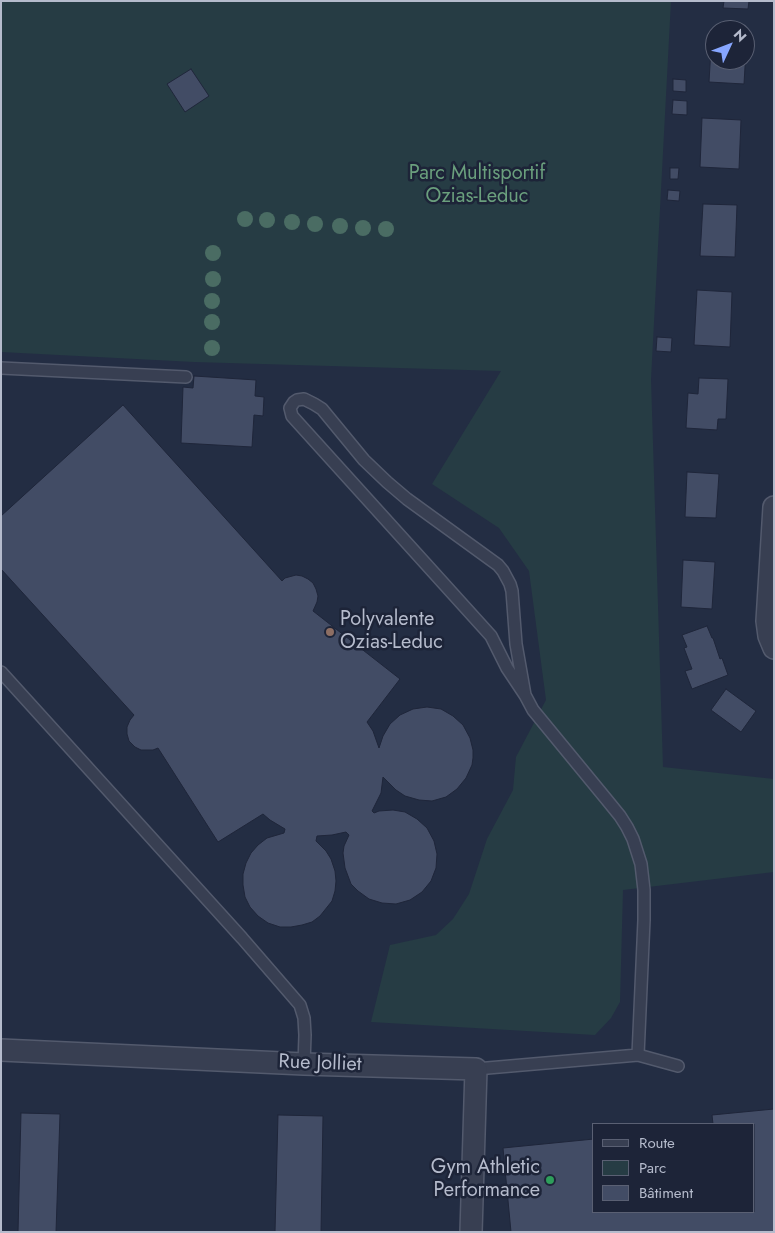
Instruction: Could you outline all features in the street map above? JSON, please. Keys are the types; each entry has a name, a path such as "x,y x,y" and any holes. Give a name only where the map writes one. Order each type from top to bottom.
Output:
{"street":[{"path":"774,507 767,621 769,636 774,648"},
{"name":"Rue Jolliet","path":"1,1050 304,1064 476,1069"},
{"path":"471,1232 476,1069"}],"lane":[{"path":"1,368 186,377"},
{"path":"525,695 516,644 512,591 503,571 498,565 413,504 386,482 364,460 322,409 304,399 294,402 290,408 292,416 491,636 507,668 533,710 620,816 633,839 643,877 644,912 638,1055"},
{"path":"1,672 300,1005 304,1018 304,1064"},
{"path":"476,1069 638,1055 678,1066"}],"green space":[{"name":"Parc Multisportif Ozias-Leduc","path":"1,1 671,1 651,379 663,767 774,779 774,872 623,890 620,1002 611,1018 595,1035 371,1022 390,945 436,935 453,919 469,894 487,839 513,790 516,757 546,700 529,571 499,528 432,484 501,371 194,362 1,352"}],"building":[{"path":"724,1 749,1 748,9 723,8"},
{"path":"191,69 209,96 185,112 167,84"},
{"path":"710,70 745,70 744,84 709,82"},
{"path":"673,79 686,80 686,92 673,91"},
{"path":"673,100 687,101 687,115 672,114"},
{"path":"702,118 741,120 739,169 700,167"},
{"path":"670,168 679,168 678,179 670,179"},
{"path":"668,190 680,191 679,201 667,200"},
{"path":"703,204 737,205 735,257 700,256"},
{"path":"697,290 732,292 730,347 694,345"},
{"path":"657,337 672,338 671,352 656,351"},
{"path":"194,376 256,380 255,396 264,397 263,416 254,415 252,447 181,443 183,387 193,388"},
{"path":"699,378 728,379 726,419 718,419 717,430 686,428 688,393 698,394"},
{"path":"123,405 282,581 285,578 296,575 302,576 313,583 318,596 313,611 400,679 367,722 373,731 379,748 390,724 400,715 413,709 427,707 441,709 463,725 470,738 473,758 466,778 457,789 446,797 432,801 419,800 405,796 383,777 381,793 372,811 374,813 393,810 405,812 427,828 434,841 437,854 436,868 431,881 422,892 410,900 396,904 382,903 369,899 351,884 345,868 343,853 349,835 346,832 317,836 316,841 331,859 336,881 332,901 320,916 312,922 302,925 280,927 268,923 258,916 250,907 245,897 243,874 246,863 258,845 267,838 284,833 285,829 263,814 218,842 158,748 141,750 129,741 127,727 134,715 1,569 1,516"},
{"path":"687,472 719,474 716,518 685,517"},
{"path":"683,560 715,562 712,609 681,607"},
{"path":"707,626 728,675 692,689 685,671 692,669 684,648 687,647 682,635"},
{"path":"726,689 756,711 741,732 711,710"},
{"name":"Gym Athletic Performance","path":"774,1109 774,1232 511,1232 503,1148 592,1139 592,1213 755,1213 755,1123 713,1123 712,1115"},
{"path":"21,1113 60,1114 56,1232 18,1232"},
{"path":"278,1115 323,1116 321,1232 275,1232"}],"place":[{"name":"Polyvalente Ozias-Leduc","path":"330,632"},
{"name":"Gym Athletic Performance","path":"550,1180"}]}
